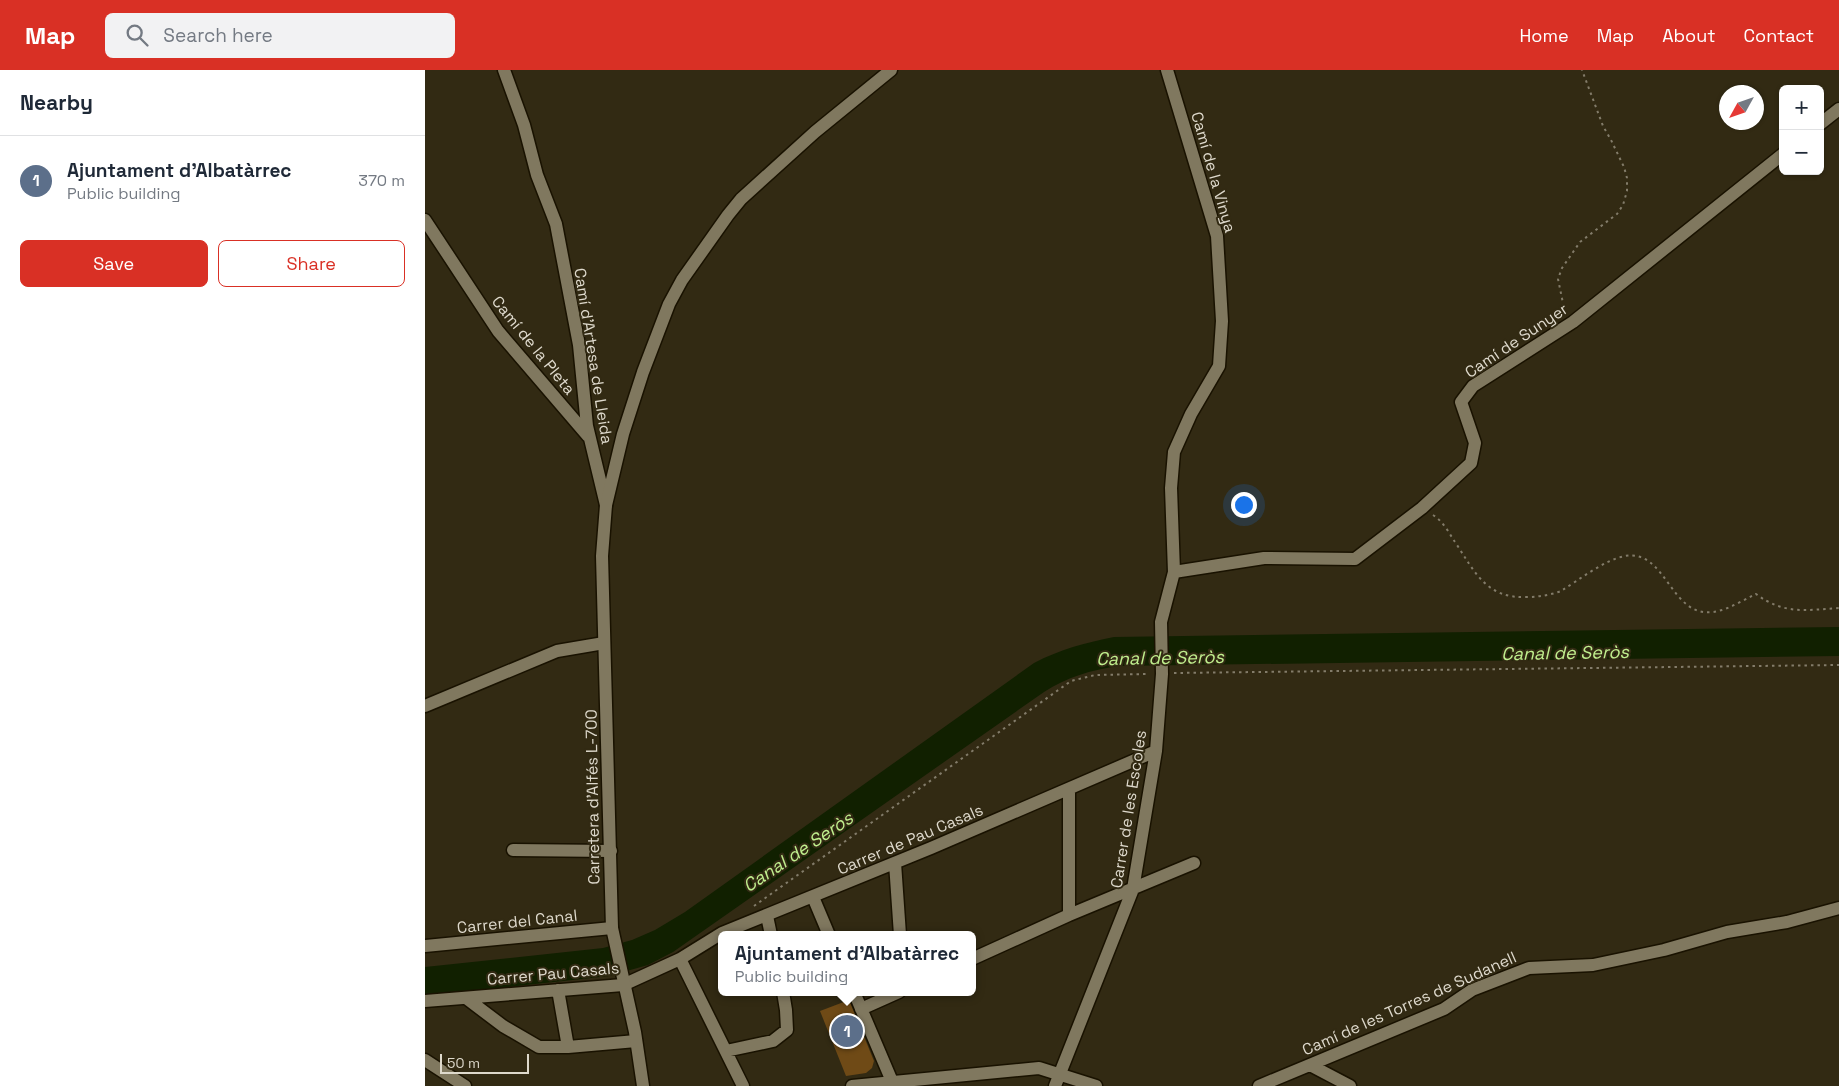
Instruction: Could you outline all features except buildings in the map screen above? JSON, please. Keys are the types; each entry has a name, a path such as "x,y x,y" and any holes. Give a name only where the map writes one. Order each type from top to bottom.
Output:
{"street":[{"name":"Camí d'Artesa de Lleida","path":"504,70 524,125 537,175 555,224 579,345 589,438 606,505"},
{"path":"606,505 623,434 643,372 669,304 696,258 741,199 815,132 891,70"},
{"name":"Camí de la Vinya","path":"1161,632 1161,622 1174,572 1171,488 1174,452 1191,414 1219,366 1221,321 1217,236 1167,70"},
{"path":"1824,121 1839,109"},
{"name":"Camí de Sunyer","path":"1174,572 1264,558 1355,559 1422,508 1471,463 1475,443 1461,402 1473,386 1568,325 1779,157"},
{"name":"Camí de la Pleta","path":"425,220 498,331 589,438"},
{"name":"Carretera d'Alfés L-700","path":"606,505 602,556 612,933 636,1041 643,1086"},
{"name":"Carrer de les Escoles","path":"1057,1080 1133,889 1156,751 1162,674 1161,632"},
{"path":"425,706 557,651 604,643"},
{"name":"Carrer de Pau Casals","path":"727,931 895,863 1156,751"},
{"path":"1069,789 1069,915"},
{"path":"513,850 611,851"},
{"path":"895,863 900,931"},
{"path":"976,957 1069,915 1194,863"},
{"path":"813,897 827,931"},
{"name":"Camí de les Torres de Sudanell","path":"1259,1086 1444,1009 1472,990 1529,968 1593,965 1664,950 1727,932 1787,922 1839,908"},
{"path":"767,916 770,931"},
{"name":"Carrer del Canal","path":"425,946 612,933"},
{"name":"Carrer de Pau Casals","path":"680,959 718,935"},
{"path":"680,959 743,1086"},
{"name":"Carrer Pau Casals","path":"425,1001 623,985 680,959"},
{"path":"558,990 568,1047"},
{"path":"726,1051 773,1041 787,1030 784,996"},
{"path":"856,996 893,1084"},
{"path":"861,1009 890,996"},
{"path":"466,998 503,1026 539,1047 568,1047 636,1041"},
{"path":"425,1060 465,1086"},
{"path":"1310,1065 1350,1086"},
{"path":"852,1086 893,1084 1039,1068 1057,1080 1096,1086"}],"path":[{"path":"1568,325 1558,279 1562,268 1579,242 1617,214 1623,205 1627,178 1603,126 1582,70"},
{"path":"1422,508 1437,517 1474,571 1484,583 1500,594 1517,598 1553,594 1617,558 1635,556 1644,558 1655,566 1683,602 1697,610 1713,612 1756,594 1781,608 1794,610 1839,608"},
{"path":"751,908 1071,681 1095,674 1839,665"}],"water":[{"name":"Canal de Seròs","path":"1839,627 1839,656 1118,666 1089,672 1061,682 1044,692 673,952 648,965 609,976 425,996 425,967 603,948 632,940 655,930 685,912 1034,663 1063,650 1083,644 1114,637"}],"place":[{"name":"Ajuntament d'Albatàrrec","path":"847,1031"}]}
